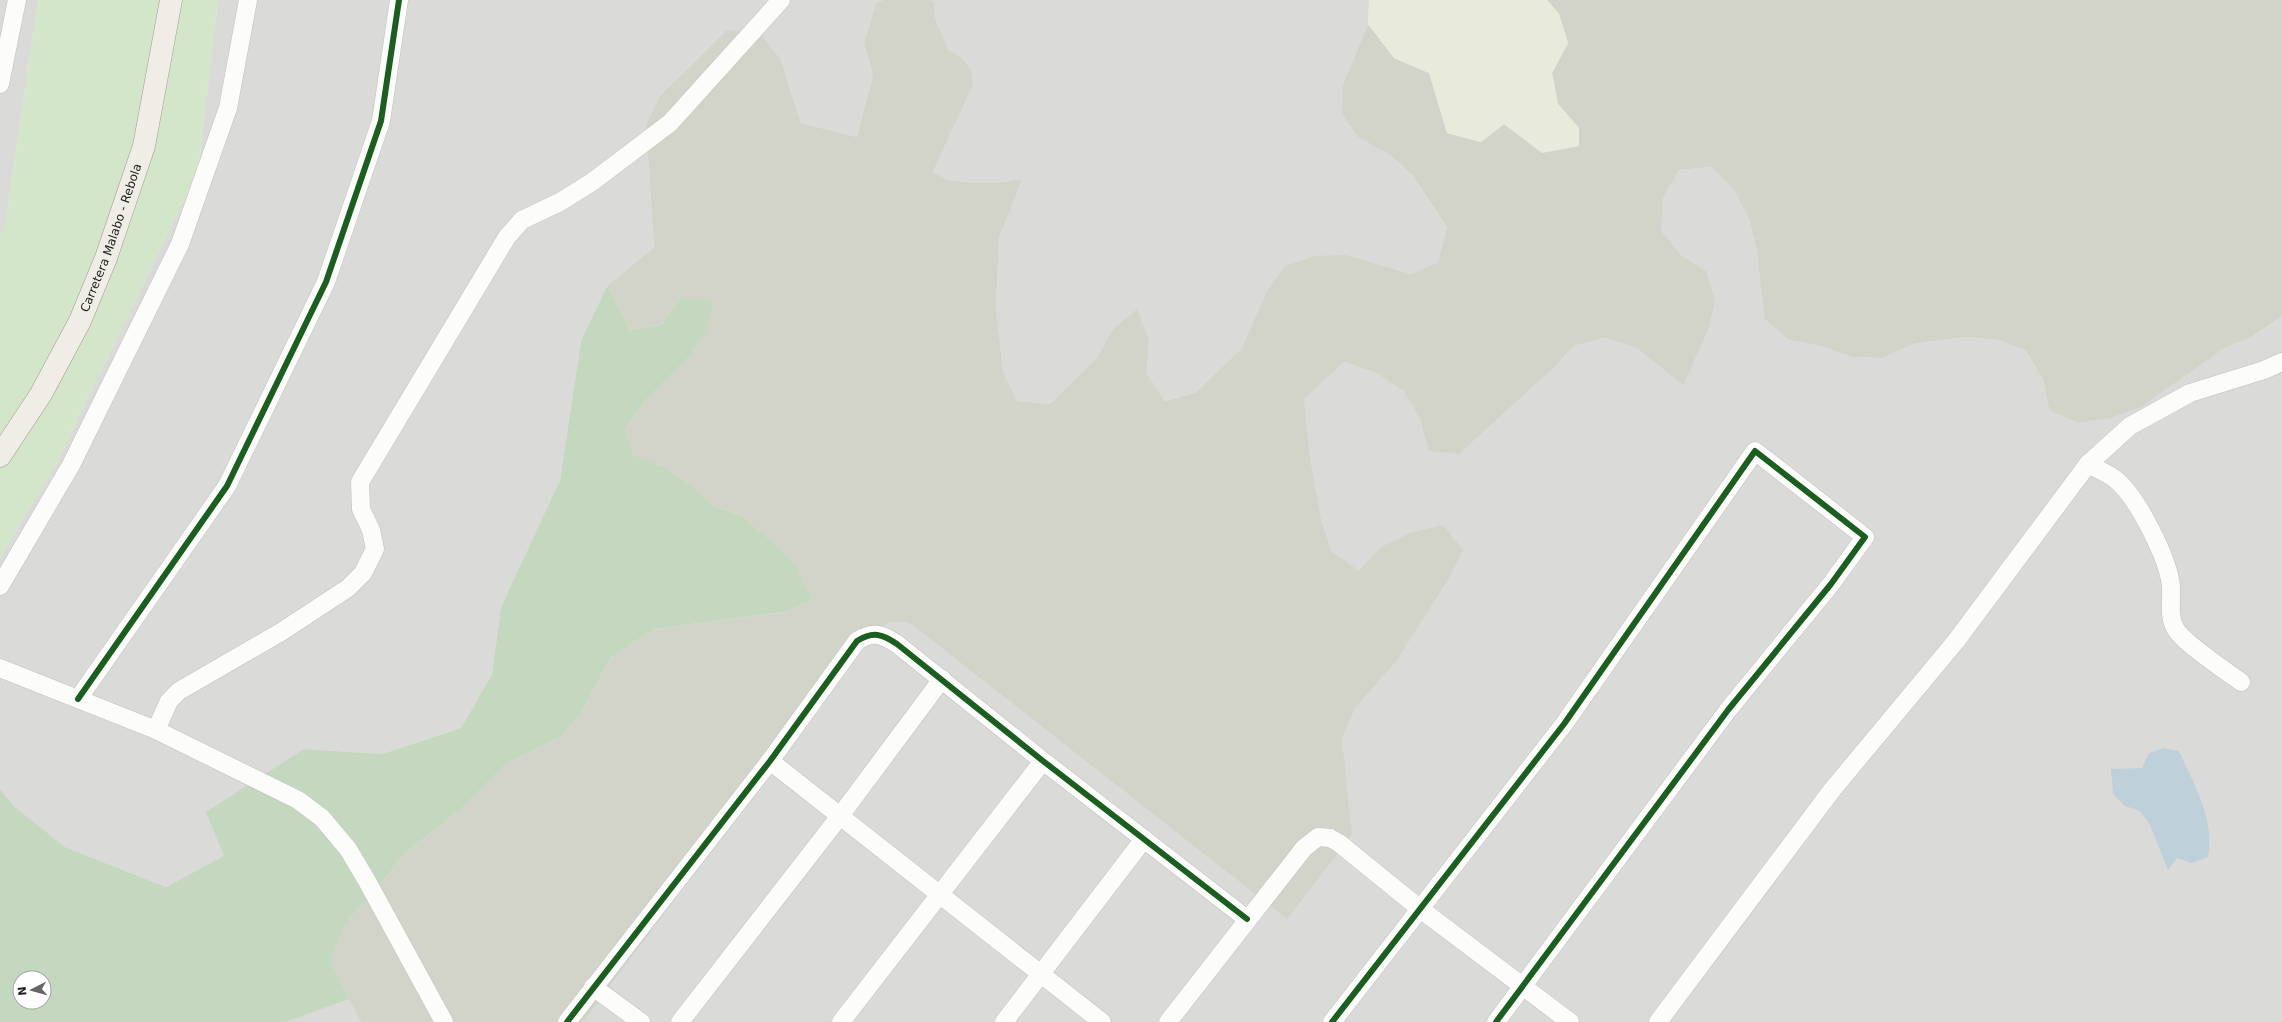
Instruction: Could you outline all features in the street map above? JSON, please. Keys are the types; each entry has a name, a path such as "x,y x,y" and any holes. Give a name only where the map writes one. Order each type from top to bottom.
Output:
{"main road":[{"name":"Carretera Malabo - Rebola","path":"0,456 41,394 73,334 106,258 144,146 171,0"}],"street":[{"path":"0,84 16,0"},
{"path":"0,586 72,465 180,244 228,108 248,0"},
{"path":"78,699 227,486 326,282 381,121 399,0"},
{"path":"156,730 169,701 179,691 281,632 348,588 363,573 374,549 371,530 361,510 360,482 507,237 522,220 540,210 560,202 592,182 670,123 781,0"},
{"path":"1658,1022 1832,790 1956,641 2088,464 2130,426 2190,393 2264,370 2282,362"},
{"path":"1332,1022 1419,908 1564,724 1754,451 1865,537 1831,584 1728,710 1496,1022"},
{"path":"2088,464 2116,480 2137,506 2160,547 2171,585 2169,606 2175,628 2199,650 2241,682"},
{"path":"567,1022 770,761 857,641 863,637 877,634 886,636 942,679 1043,761 1247,919"},
{"path":"0,668 156,730 298,800 322,818 348,849 444,1022"},
{"path":"680,1022 840,816 942,679"},
{"path":"770,761 1102,1022"},
{"path":"841,1022 1043,761"},
{"path":"1168,1022 1304,848 1318,837 1330,838 1339,843 1419,908 1570,1022"},
{"path":"1004,1022 1144,839"},
{"path":"593,987 641,1022"}],"shaded area":[{"path":"0,0 38,0 4,231 0,231"},
{"path":"218,0 883,0 876,3 864,43 873,75 857,137 801,123 781,60 646,125 654,247 607,286 581,341 560,480 501,607 492,674 461,728 382,754 304,749 225,856 166,887 65,847 15,807 0,789 0,558 55,466 198,171"},
{"path":"883,0 931,0 934,2 935,18 948,49 962,58 971,70 973,85 933,172 947,180 978,183 993,183 1022,179 999,238 996,307 1003,371 1017,401 1050,404 1096,359 1113,329 1137,309 1149,339 1147,373 1164,401 1195,393 1241,349 1266,293 1285,266 1315,256 1347,255 1411,274 1438,262 1447,228 1413,176 1389,154 1359,138 1342,114 1343,84 1368,24 1394,58 1429,73 1447,133 1481,142 1504,124 1542,152 1579,146 1579,128 1558,104 1552,73 1568,43 1559,14 1547,0 2282,0 2282,316 2253,336 2223,349 2141,407 2110,418 2078,423 2049,410 2043,379 2026,351 1998,340 1966,337 1913,344 1883,358 1852,357 1820,346 1789,340 1765,319 1757,252 1749,219 1733,189 1711,167 1679,170 1663,198 1661,231 1680,254 1706,271 1715,300 1708,330 1683,385 1637,348 1605,338 1574,346 1553,368 1459,454 1429,451 1420,418 1404,391 1376,373 1344,362 1304,399 1310,459 1321,519 1331,551 1359,571 1381,547 1410,533 1443,525 1463,550 1449,578 1397,660 1355,708 1342,739 1352,835 1287,919 914,626 906,622 890,622 877,629 583,1022 361,1022 330,961 346,923 381,884 404,854 460,810 507,763 563,736 582,711 611,658 654,629 783,612 812,601 744,517 712,505 690,484 664,467 634,457 625,429 644,402 690,356 713,302 680,298 661,325 630,330 607,286 654,247 646,125 660,96 727,30 760,34 781,60 801,123 857,137 873,75 864,43 876,3"},
{"path":"931,0 1369,0 1368,24 1343,84 1359,138 1389,154 1413,176 1447,229 1438,262 1411,274 1347,255 1266,293 1241,349 1195,393 1163,401 1147,373 1149,339 1137,310 1113,329 1096,359 1050,404 1017,401 1003,371 996,307 999,238 1021,179 993,183 978,183 946,180 933,172 973,85 962,58 948,49 935,18 934,2"},
{"path":"1369,0 1547,0 1559,14 1568,43 1552,73 1558,104 1579,128 1579,146 1542,153 1504,124 1481,142 1447,133 1429,73 1394,58 1368,24"},
{"path":"1711,167 1733,189 1749,219 1757,252 1789,340 1820,346 1852,357 1883,358 1913,344 1966,337 1998,340 2026,351 2043,379 2049,410 2223,349 2253,336 2282,316 2282,1022 161,1022 193,987 1305,397 1344,362 1376,373 1394,384 1561,360 1574,346 1605,338 1637,348 1706,271 1680,254 1660,231 1663,198 1679,170"}],"green space":[{"path":"38,0 218,0 198,171 55,466 0,558 0,231 4,231"},
{"path":"607,286 630,330 661,325 680,298 713,301 706,330 690,356 644,402 625,429 634,456 664,467 690,484 712,505 744,517 794,564 812,601 783,612 654,629 611,658 582,711 563,736 507,763 460,810 404,854 381,884 346,923 330,961 349,999 285,1022 0,1022 0,789 15,807 65,847 166,887 224,856 206,812 304,749 382,754 461,728 492,674 501,607 560,480 581,341"}],"water":[{"path":"2164,748 2179,751 2202,802 2209,829 2208,857 2192,863 2177,858 2168,870 2150,825 2140,811 2125,806 2113,794 2111,769 2142,768 2149,753"}],"cycle path":[{"path":"78,699 227,486 326,282 381,121 399,0"},
{"path":"1332,1022 1564,724 1755,451 1865,537 1831,584 1728,710 1496,1022"},
{"path":"567,1022 770,761 857,641 873,635 882,636 897,644 1043,761 1247,919"}]}
